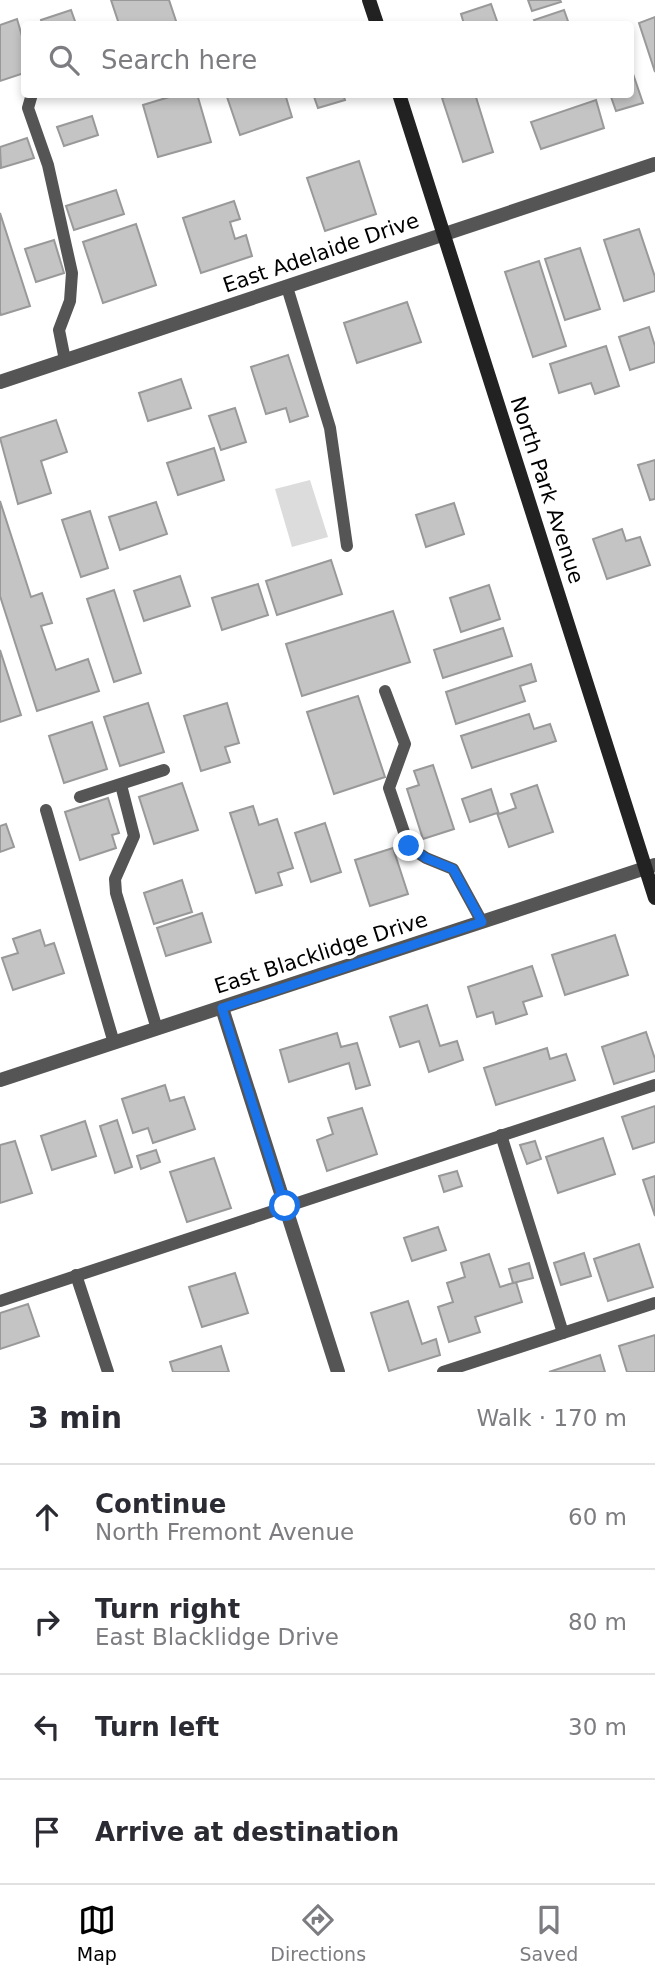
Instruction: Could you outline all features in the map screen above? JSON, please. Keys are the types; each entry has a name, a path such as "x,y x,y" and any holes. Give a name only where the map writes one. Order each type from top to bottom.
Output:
{"street":[{"path":"369,0 376,21"},
{"name":"North Park Avenue","path":"400,98 650,867 655,898"},
{"name":"East Adelaide Drive","path":"0,382 655,164"},
{"name":"East Blacklidge Drive","path":"0,1080 650,867"},
{"path":"222,1008 338,1372"}],"lane":[{"path":"31,98 28,108 48,165 72,273 70,300 59,330 65,360"},
{"path":"287,287 330,428 347,546"},
{"path":"385,691 405,744 389,788 409,846 426,858 453,869 482,922"},
{"path":"80,797 164,770"},
{"path":"121,785 134,836 115,879 116,893 157,1029"},
{"path":"46,810 114,1043"},
{"path":"0,1301 655,1085"},
{"path":"501,1135 563,1333"},
{"path":"76,1275 108,1372"},
{"path":"443,1372 655,1303"}],"shaded area":[{"path":"310,480 328,537 292,547 275,489"}],"building":[{"path":"111,0 169,0 176,21 118,21"},
{"path":"528,0 560,0 561,2 532,11"},
{"path":"491,4 497,21 463,21 461,14"},
{"path":"71,10 75,21 41,21"},
{"path":"564,10 568,21 534,21"},
{"path":"655,17 655,72 639,23"},
{"path":"17,19 21,33 21,74 0,81 0,25"},
{"path":"634,77 643,103 616,111 611,98 634,98"},
{"path":"166,98 198,98 211,142 158,157 143,105"},
{"path":"227,98 286,98 292,117 240,135"},
{"path":"314,98 344,98 345,100 318,108"},
{"path":"442,98 476,98 493,152 463,162"},
{"path":"596,100 604,128 541,149 531,122"},
{"path":"92,116 98,135 64,146 57,127"},
{"path":"27,138 34,158 1,168 0,147"},
{"path":"359,161 376,214 325,231 307,178"},
{"path":"116,190 124,214 74,230 66,206"},
{"path":"234,201 240,219 230,222 235,239 246,235 252,256 201,273 183,218"},
{"path":"0,213 30,306 1,315 0,312"},
{"path":"136,224 156,285 103,303 83,242"},
{"path":"639,229 655,277 655,291 624,301 604,240"},
{"path":"54,240 64,273 36,282 25,249"},
{"path":"580,248 600,309 565,320 545,259"},
{"path":"539,261 566,346 533,357 505,272"},
{"path":"407,302 421,342 357,363 344,323"},
{"path":"649,327 655,346 655,362 630,370 619,337"},
{"path":"606,346 619,386 595,394 591,383 559,393 550,364"},
{"path":"288,355 308,416 290,422 286,408 266,414 251,367"},
{"path":"181,379 191,408 148,421 139,393"},
{"path":"235,408 246,442 221,450 209,416"},
{"path":"56,420 67,452 41,461 51,493 18,504 0,438"},
{"path":"214,448 224,480 178,495 167,463"},
{"path":"655,460 655,499 650,500 638,465"},
{"path":"0,501 31,597 42,593 52,623 41,626 56,670 88,659 99,691 37,711 0,596"},
{"path":"156,502 167,534 120,550 109,517"},
{"path":"454,503 464,534 426,547 416,515"},
{"path":"90,511 108,568 81,577 62,520"},
{"path":"622,529 626,541 640,537 650,565 607,579 593,539"},
{"path":"331,560 342,594 277,615 266,581"},
{"path":"180,576 190,606 144,621 134,591"},
{"path":"258,584 268,615 222,630 212,598"},
{"path":"489,585 500,619 461,632 450,598"},
{"path":"114,590 141,673 114,682 87,599"},
{"path":"393,611 410,662 302,696 286,644"},
{"path":"503,628 512,656 443,678 434,650"},
{"path":"0,650 21,715 0,722"},
{"path":"531,664 536,681 520,686 525,701 456,724 446,692"},
{"path":"358,696 385,777 334,794 307,712"},
{"path":"148,703 164,752 120,766 104,717"},
{"path":"227,703 239,743 225,747 230,762 201,771 184,716"},
{"path":"529,714 534,729 550,724 556,741 472,768 461,736"},
{"path":"92,722 107,769 64,783 49,736"},
{"path":"433,765 454,829 423,839 407,789 419,785 414,771"},
{"path":"182,783 198,830 154,844 139,797"},
{"path":"537,785 553,832 509,847 497,813 470,822 462,799 491,789 499,814 516,808 511,794"},
{"path":"108,798 119,833 112,835 116,848 80,860 65,812"},
{"path":"253,806 259,825 277,819 293,868 278,873 282,885 256,893 230,813"},
{"path":"325,823 341,872 311,882 295,833"},
{"path":"6,824 14,847 0,852 0,826"},
{"path":"393,848 408,894 370,906 355,860"},
{"path":"182,880 192,912 154,924 144,893"},
{"path":"202,913 211,942 166,956 157,928"},
{"path":"40,930 45,946 54,943 64,973 13,990 2,958 18,953 13,939"},
{"path":"615,935 628,975 565,995 552,955"},
{"path":"532,966 542,996 523,1002 527,1014 496,1024 493,1012 477,1017 468,987"},
{"path":"427,1005 440,1046 457,1041 463,1060 429,1072 419,1041 400,1047 390,1017"},
{"path":"646,1032 655,1059 655,1071 614,1084 602,1047"},
{"path":"337,1033 341,1047 357,1043 370,1085 356,1089 349,1063 289,1082 280,1050"},
{"path":"547,1048 550,1059 566,1054 575,1080 496,1105 484,1068"},
{"path":"165,1085 170,1101 184,1097 195,1129 153,1143 148,1128 133,1133 122,1099"},
{"path":"655,1106 655,1142 633,1149 622,1117"},
{"path":"362,1108 377,1154 327,1171 317,1140 333,1134 328,1118"},
{"path":"117,1120 132,1167 115,1173 100,1126"},
{"path":"85,1121 96,1156 52,1170 41,1136"},
{"path":"603,1138 615,1174 558,1193 546,1157"},
{"path":"15,1141 32,1193 0,1203 0,1145"},
{"path":"535,1141 541,1159 527,1164 520,1145"},
{"path":"156,1150 160,1162 141,1169 137,1156"},
{"path":"214,1158 231,1208 187,1222 170,1172"},
{"path":"457,1171 462,1186 444,1192 439,1176"},
{"path":"655,1176 655,1216 643,1180"},
{"path":"438,1227 446,1250 412,1261 404,1238"},
{"path":"639,1244 653,1287 608,1301 594,1259"},
{"path":"584,1253 591,1276 561,1285 554,1263"},
{"path":"489,1254 500,1287 516,1282 522,1302 475,1317 480,1332 449,1342 438,1307 453,1302 447,1283 465,1277 461,1263"},
{"path":"529,1263 533,1278 513,1283 509,1269"},
{"path":"235,1273 248,1313 202,1327 189,1287"},
{"path":"408,1301 422,1344 436,1339 440,1355 389,1371 371,1313"},
{"path":"28,1304 39,1336 0,1349 0,1313"},
{"path":"655,1335 655,1372 627,1372 619,1346"},
{"path":"221,1346 229,1372 173,1372 170,1362"},
{"path":"600,1355 605,1372 549,1372"}],"route":[{"path":"285,1206 222,1008 482,922 453,869 426,858 409,846"}]}
